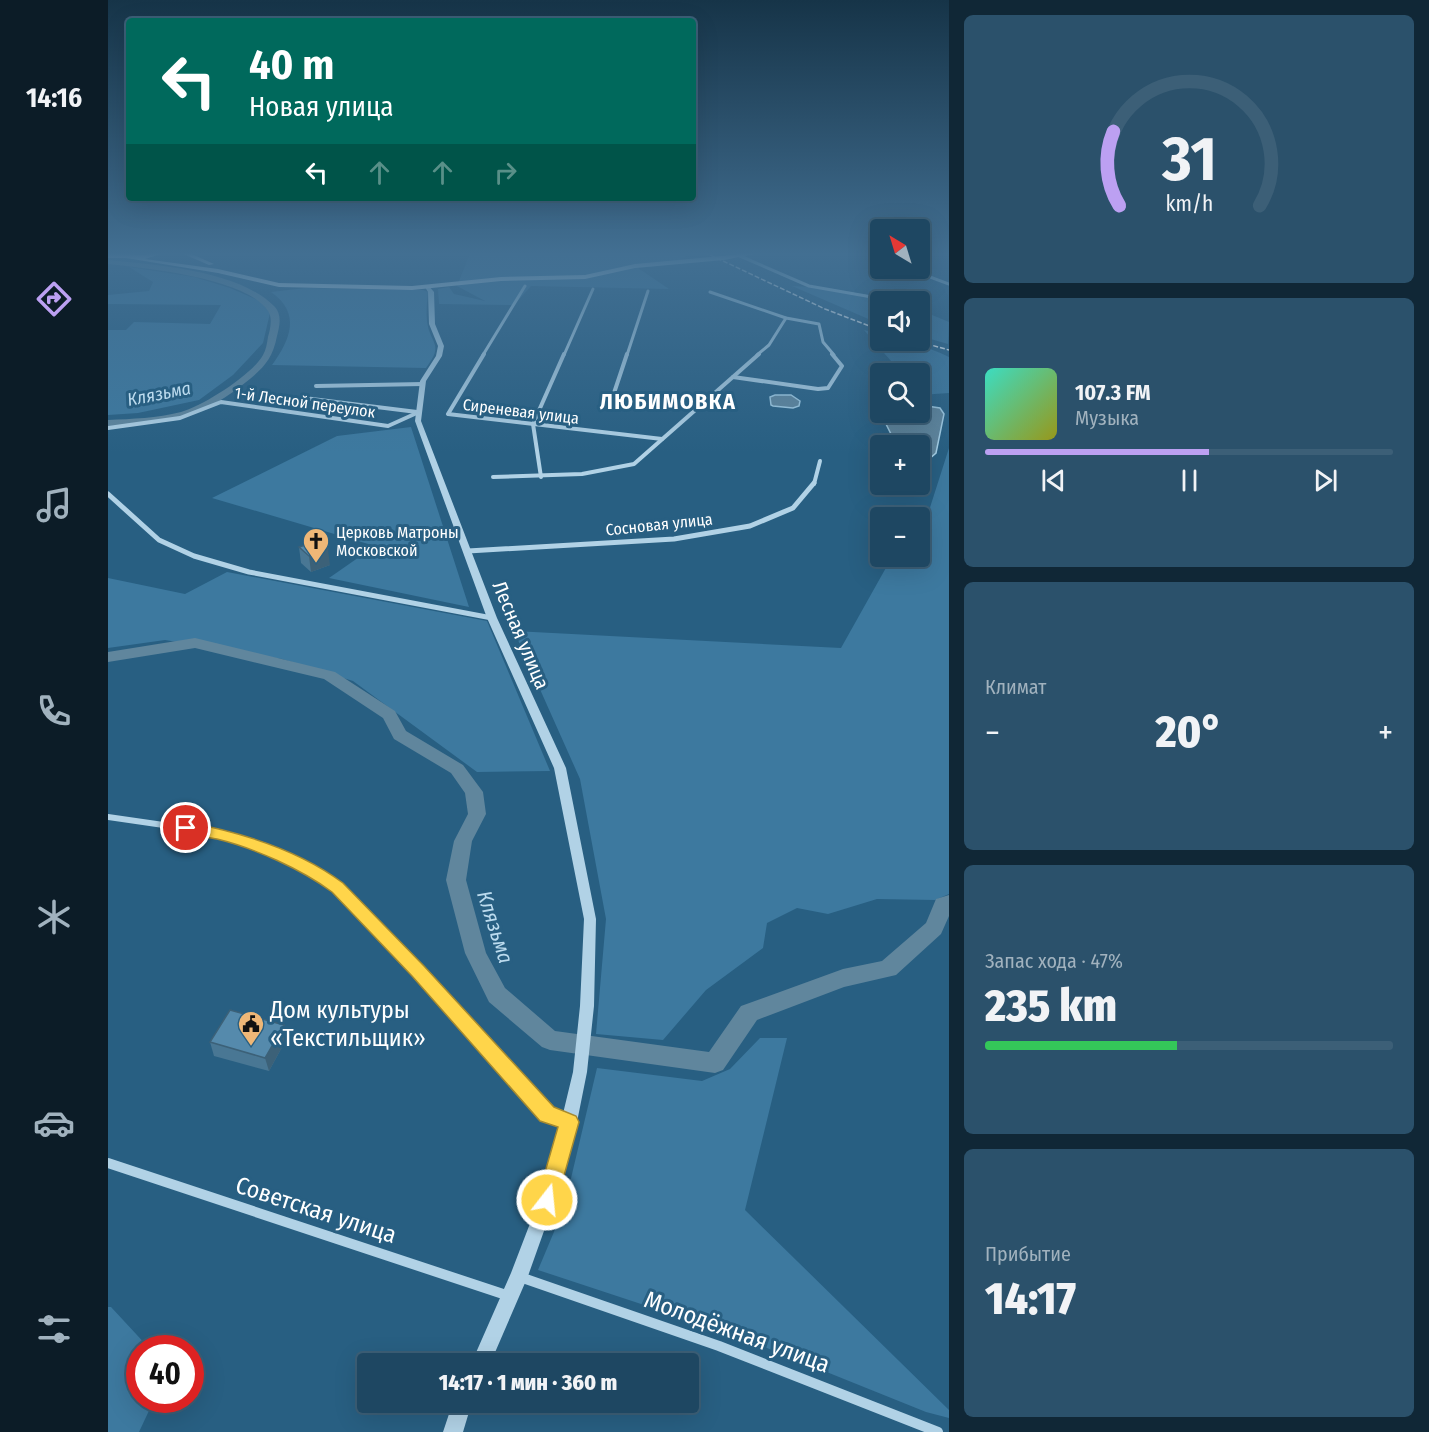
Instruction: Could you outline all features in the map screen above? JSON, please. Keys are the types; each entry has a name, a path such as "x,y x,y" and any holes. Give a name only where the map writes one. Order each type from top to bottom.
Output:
{"street":[{"name":"Лесная улица","path":"432,319 441,346 439,356 423,384 418,421 492,618 560,768 590,919 587,1006 580,1072 569,1122 547,1200 519,1276 485,1353"},
{"name":"Сиреневая улица","path":"505,319 448,414 662,439"},
{"path":"541,477 533,424 580,319"},
{"path":"613,396 639,319"},
{"path":"493,477 541,477 616,469 634,464 769,345 785,319"},
{"path":"734,377 783,386 818,390 828,388 842,366 823,342 819,324 791,319"},
{"path":"315,386 423,384"},
{"path":"304,398 419,412"},
{"name":"1-й Лесной переулок","path":"108,428 178,419 201,413 221,402 388,426 419,412"},
{"name":"Сосновая улица","path":"468,551 674,539 750,526 794,508 814,484 820,461"},
{"path":"108,494 159,540 194,556 249,572 492,618"},
{"path":"108,817 150,821 221,835 284,857 323,877 338,887 418,971 547,1114 569,1122"},
{"name":"Советская улица","path":"108,1163 510,1296"},
{"name":"Молодёжная улица","path":"519,1276 719,1346 938,1432"},
{"path":"453,1432 459,1413"}],"shaded area":[{"path":"213,319 269,319 263,343 233,375 199,400 138,413 108,415 108,330 126,330 134,322 210,324"},
{"path":"290,319 427,319 435,344 435,353 426,368 272,365 284,346"},
{"path":"930,319 941,319 949,322 948,344 930,339"},
{"path":"930,349 949,357 949,393 930,394 930,363 891,363 882,351"},
{"path":"791,395 800,401 799,406 793,408 773,406 770,397"},
{"path":"930,406 940,408 944,414 936,453 930,458 930,435 892,435 886,423 930,423"},
{"path":"411,427 469,607 329,578 375,546 212,498 337,436"},
{"path":"949,448 949,894 935,900 877,899 828,914 797,908 767,923 763,948 706,990 663,1040 596,1034 606,919 580,779 514,631 841,648 886,567 930,567 930,507"},
{"path":"227,572 487,621 550,771 477,772 353,681 282,659 165,640 108,648 108,578 185,594"},
{"path":"760,1038 787,1038 745,1210 949,1410 949,1418 926,1412 732,1334 538,1270 564,1208 597,1068 702,1081 730,1069"},
{"path":"108,1307 111,1307 137,1335 126,1335 126,1413 148,1413 139,1432 108,1432"}],"building":[{"path":"318,541 328,549 309,556 299,547"},
{"path":"230,1010 284,1025 265,1058 210,1042"}],"waterway":[{"name":"Клязьма","path":"108,423 173,417 194,411 211,402 244,379 267,357 271,347 275,319"},
{"name":"Клязьма","path":"108,657 195,643 329,675 389,715 400,735 457,769 474,792 477,814 463,841 456,880 476,953 497,995 550,1040 715,1063 749,1013 843,978 888,969 934,928 943,905 949,903"}],"railway":[{"path":"851,319 870,326"},
{"path":"930,345 949,350"}],"place":[{"name":"Церковь Матроны Московской","path":"316,564"},
{"name":"Дом культуры «Текстильщик»","path":"251,1047"}],"district":[{"name":"ЛЮБИМОВКА","path":"668,401"}],"route":[{"path":"186,828 221,835 284,857 338,887 418,971 547,1114 569,1122 547,1200"}]}
